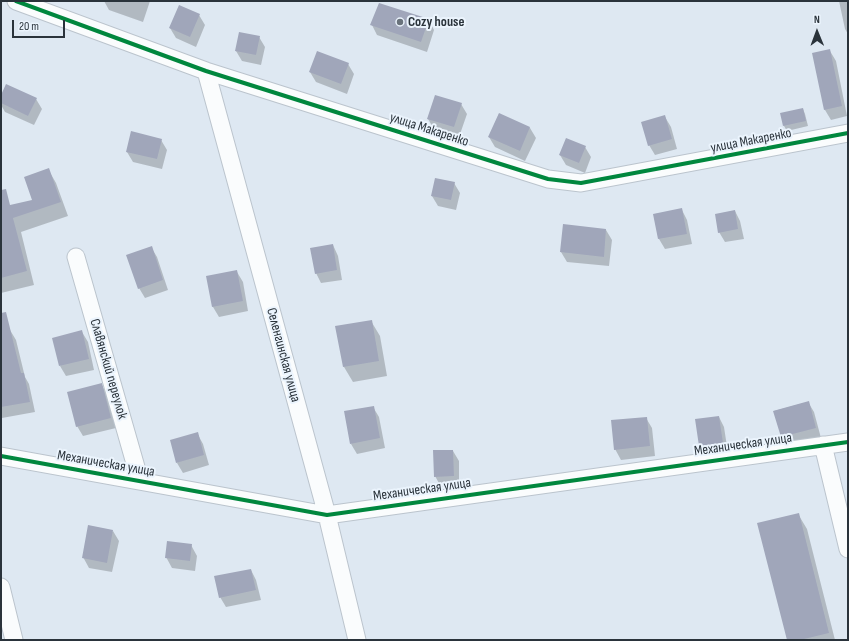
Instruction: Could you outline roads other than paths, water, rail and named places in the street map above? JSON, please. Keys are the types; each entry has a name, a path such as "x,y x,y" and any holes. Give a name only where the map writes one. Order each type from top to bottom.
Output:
{"street":[{"name":"улица Макаренко","path":"16,1 206,71 548,179 581,183 848,133"},
{"name":"Селенгинская улица","path":"206,71 327,515 357,640"},
{"name":"Славянский переулок","path":"76,257 140,481"},
{"name":"Механическая улица","path":"1,456 327,515 848,442"},
{"path":"823,445 848,550"},
{"path":"1,587 14,640"}],"place":[{"name":"Cozy house","path":"400,22"}]}
